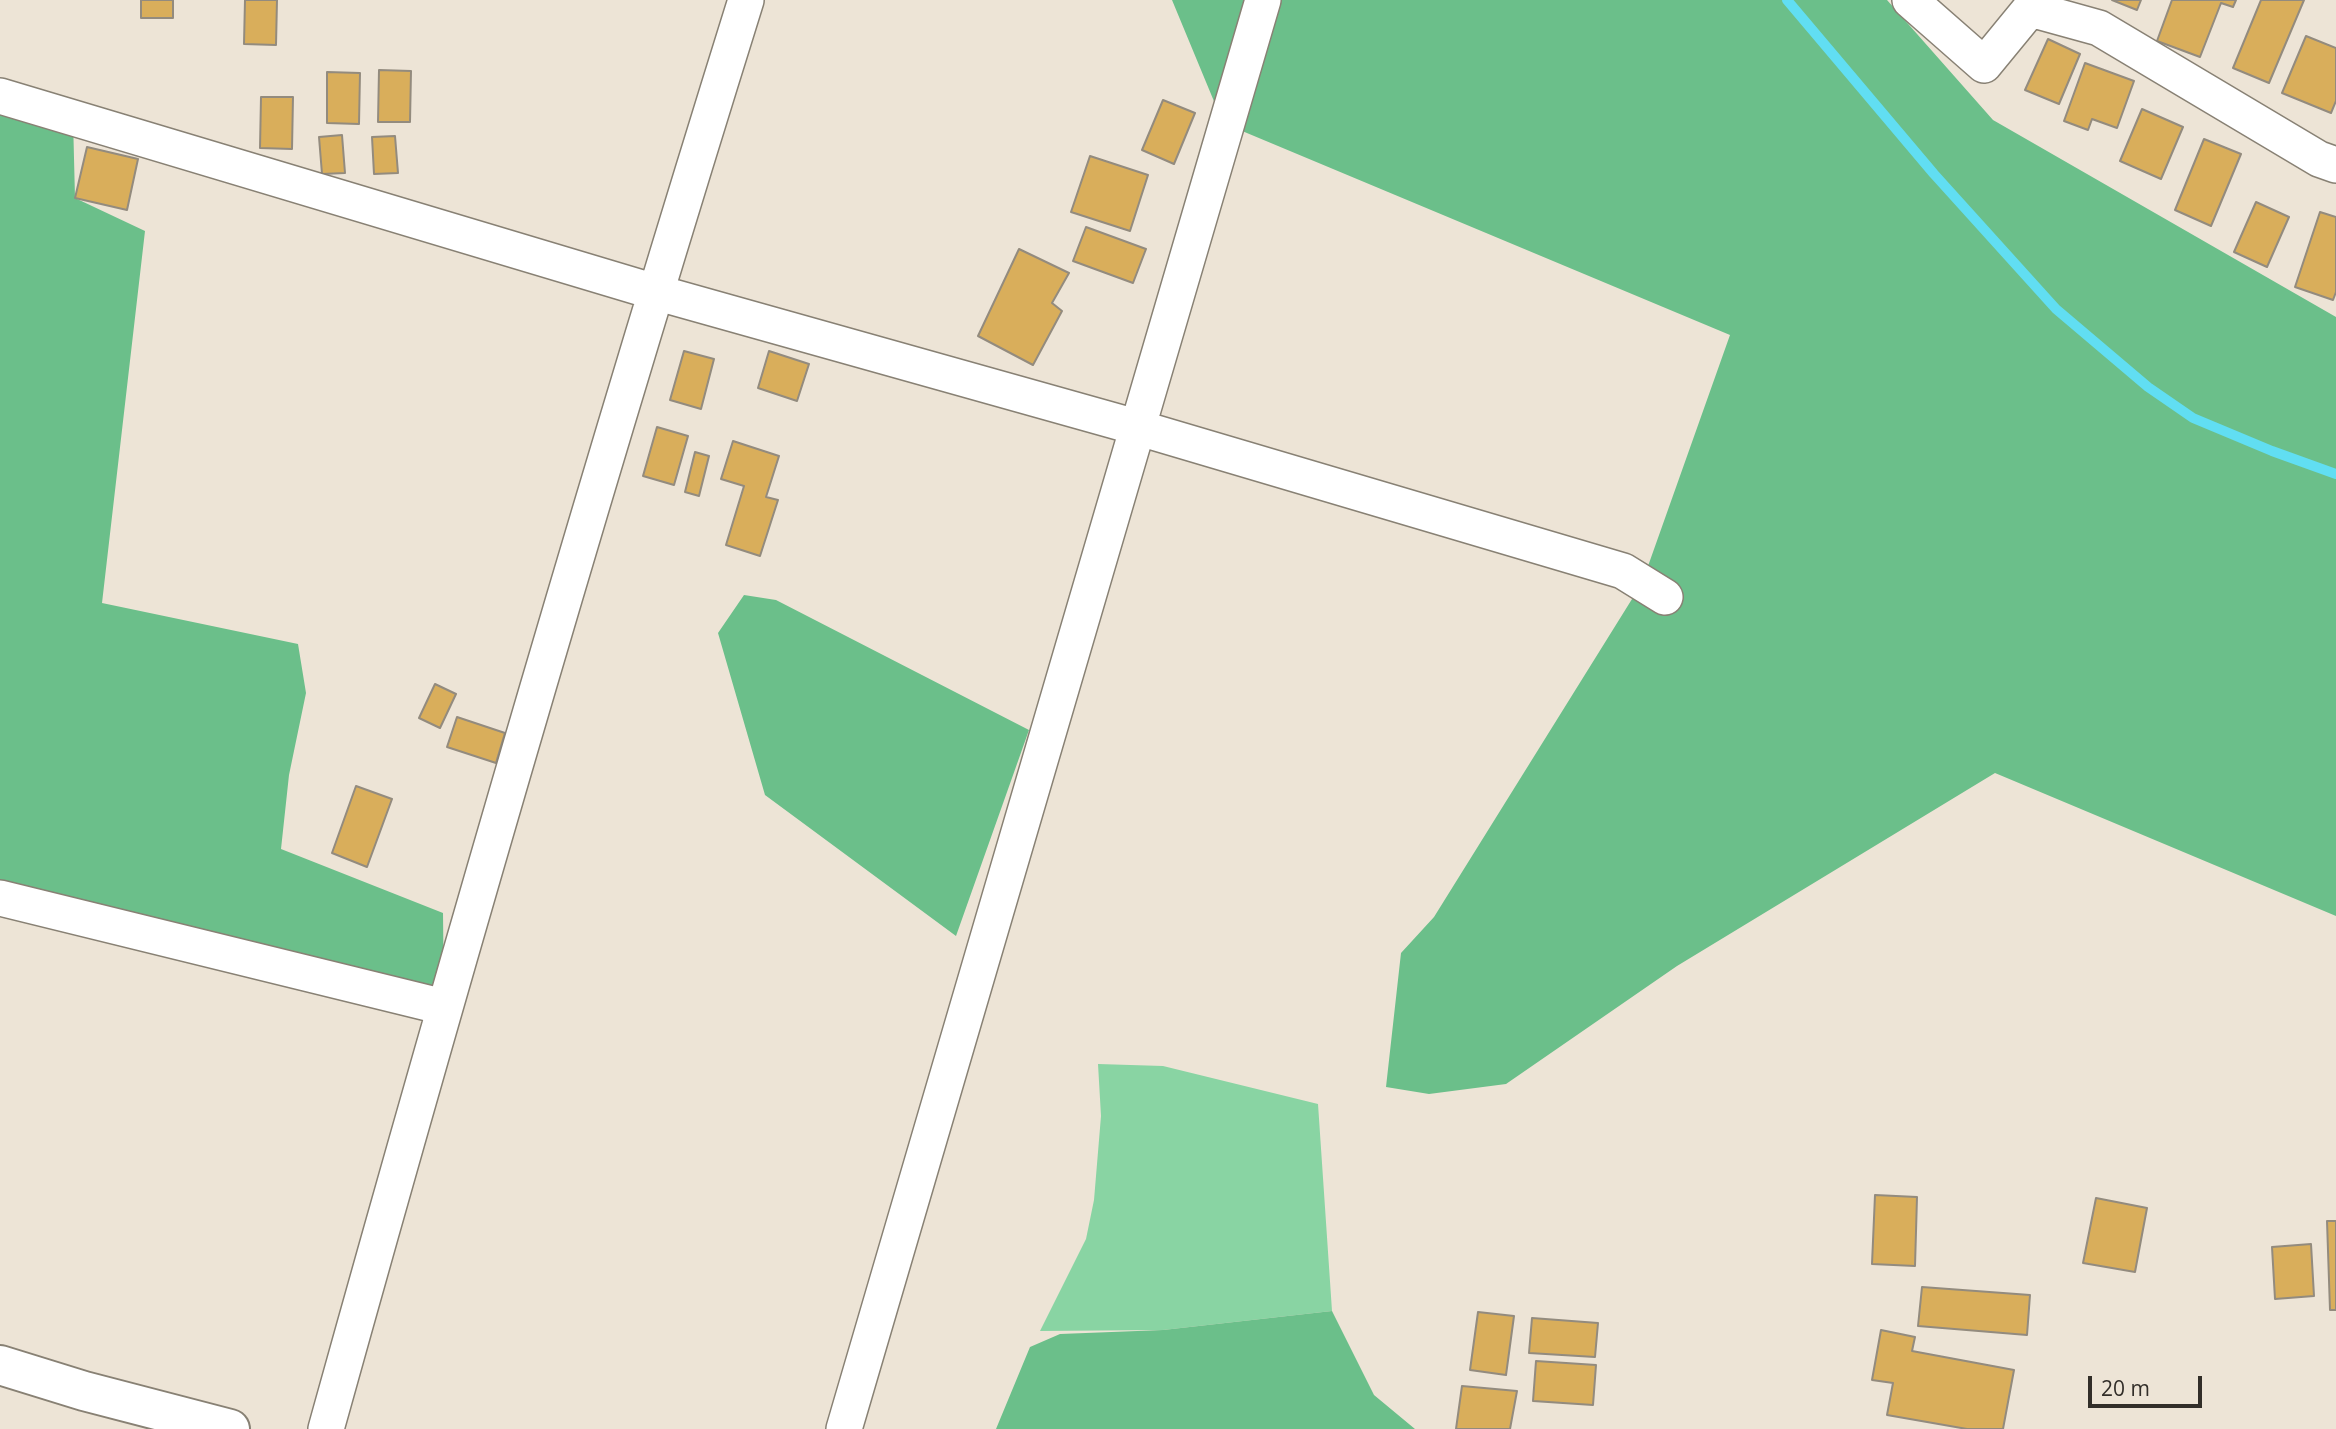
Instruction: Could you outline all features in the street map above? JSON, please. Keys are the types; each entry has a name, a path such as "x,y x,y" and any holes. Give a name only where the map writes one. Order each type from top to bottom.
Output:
{"street":[{"path":"327,1429 444,1007 655,292 746,0"},
{"path":"844,1429 1262,0"},
{"path":"1910,0 1984,65 2031,9 2099,27 2319,159 2336,165"},
{"path":"0,96 655,292 1136,427 1623,571 1665,597"},
{"path":"0,898 444,1007"},
{"path":"0,1365 84,1391 230,1429"}],"green space":[{"path":"1172,0 1887,0 1993,120 2336,317 2336,916 1995,773 1677,966 1506,1084 1429,1094 1386,1087 1401,953 1434,917 1642,583 1730,335 1223,123"},
{"path":"0,96 73,118 75,198 145,231 102,603 298,644 306,693 289,775 281,849 443,913 444,1007 0,898"},
{"path":"744,595 776,600 1029,730 956,936 765,795 718,633"},
{"path":"1098,1064 1163,1066 1318,1104 1332,1311 1163,1330 1040,1331 1086,1239 1094,1200 1101,1116"},
{"path":"1332,1311 1374,1395 1415,1429 996,1429 1030,1347 1060,1334 1163,1330"}],"building":[{"path":"141,0 173,0 173,18 141,18"},
{"path":"245,0 277,0 276,45 244,44"},
{"path":"2112,0 2141,0 2137,10"},
{"path":"2172,0 2236,0 2233,7 2221,3 2200,57 2157,41"},
{"path":"2261,0 2304,0 2269,83 2233,68"},
{"path":"2306,36 2336,48 2336,101 2331,113 2282,93"},
{"path":"2048,39 2080,54 2059,104 2025,90"},
{"path":"2085,63 2134,81 2117,128 2092,119 2088,130 2064,121"},
{"path":"379,70 411,71 410,122 378,122"},
{"path":"327,72 360,73 359,124 327,123"},
{"path":"261,97 293,97 292,149 260,148"},
{"path":"1163,100 1195,113 1174,164 1142,150"},
{"path":"2142,109 2183,127 2161,179 2120,161"},
{"path":"342,135 345,173 322,174 319,137"},
{"path":"395,136 398,173 374,174 372,137"},
{"path":"2204,139 2241,154 2211,226 2175,210"},
{"path":"87,147 138,159 127,210 75,198"},
{"path":"1090,156 1148,175 1130,231 1071,212"},
{"path":"2256,202 2289,217 2267,267 2234,252"},
{"path":"2320,212 2336,217 2336,292 2333,300 2295,287"},
{"path":"1086,227 1146,249 1133,283 1073,261"},
{"path":"1019,249 1069,273 1052,303 1062,311 1033,365 978,336"},
{"path":"684,351 714,359 701,409 670,400"},
{"path":"769,351 809,364 797,401 758,388"},
{"path":"657,427 688,436 674,485 643,476"},
{"path":"733,441 779,456 766,497 778,500 760,556 726,545 744,486 721,479"},
{"path":"695,452 709,456 699,496 685,492"},
{"path":"435,684 456,694 440,728 419,718"},
{"path":"457,717 505,733 496,763 447,747"},
{"path":"356,786 392,799 367,867 332,853"},
{"path":"1875,1195 1917,1197 1915,1266 1872,1264"},
{"path":"2096,1198 2147,1208 2135,1272 2083,1263"},
{"path":"2327,1221 2336,1221 2336,1310 2330,1310"},
{"path":"2311,1244 2314,1296 2275,1299 2272,1247"},
{"path":"1922,1287 2030,1295 2027,1335 1918,1326"},
{"path":"1478,1312 1514,1316 1506,1375 1470,1370"},
{"path":"1532,1318 1598,1323 1595,1357 1529,1353"},
{"path":"1881,1330 1915,1337 1912,1351 2014,1370 2003,1429 1967,1429 1887,1415 1893,1383 1872,1380"},
{"path":"1536,1361 1596,1365 1593,1405 1533,1401"},
{"path":"1462,1386 1517,1391 1510,1429 1456,1429"}],"waterway":[{"path":"1787,0 1934,174 2056,309 2148,387 2193,418 2336,474"}]}
